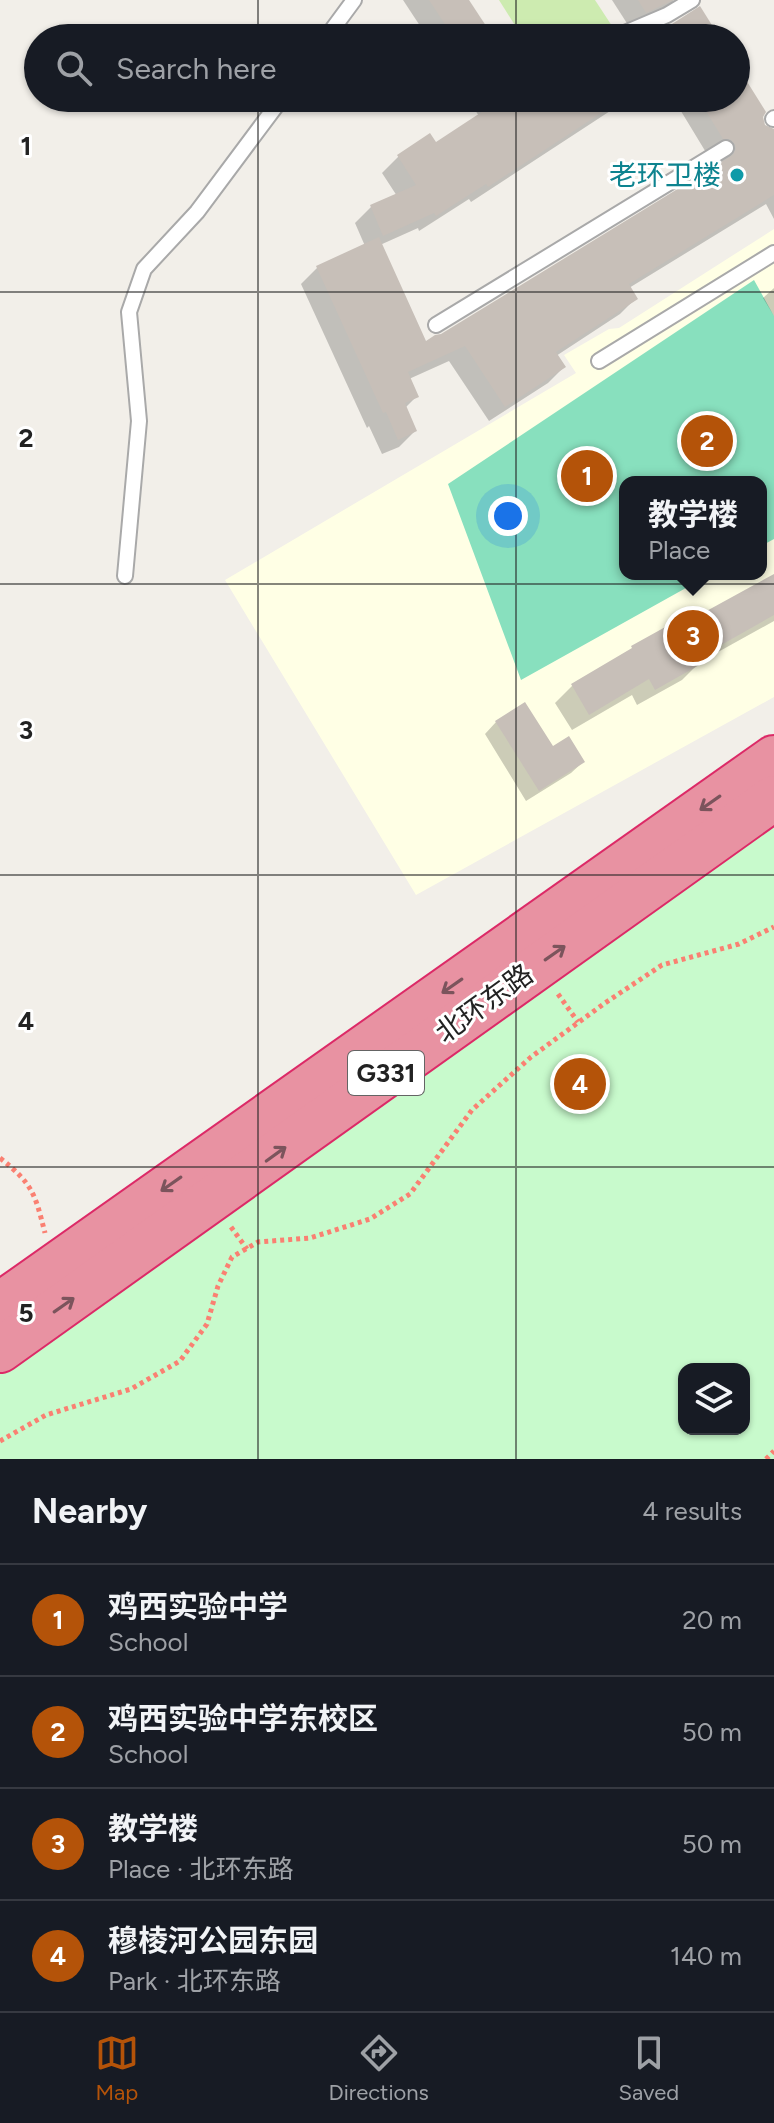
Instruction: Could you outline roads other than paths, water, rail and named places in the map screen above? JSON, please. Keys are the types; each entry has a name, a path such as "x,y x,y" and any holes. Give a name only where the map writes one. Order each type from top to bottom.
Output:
{"highway":[{"name":"北环东路","path":"0,1305 774,758"},
{"name":"北环东路","path":"0,1350 774,798"}],"lane":[{"path":"336,24 354,0"},
{"path":"646,24 692,0"},
{"path":"125,576 139,421 129,312 144,269 197,212 272,112"},
{"path":"436,325 726,148"},
{"path":"599,361 774,253"}],"place":[{"name":"老环卫楼","path":"737,175"},
{"name":"鸡西实验中学东校区","path":"707,441"},
{"name":"鸡西实验中学","path":"587,476"},
{"name":"教学楼","path":"693,636"},
{"name":"穆棱河公园东园","path":"580,1084"}]}
